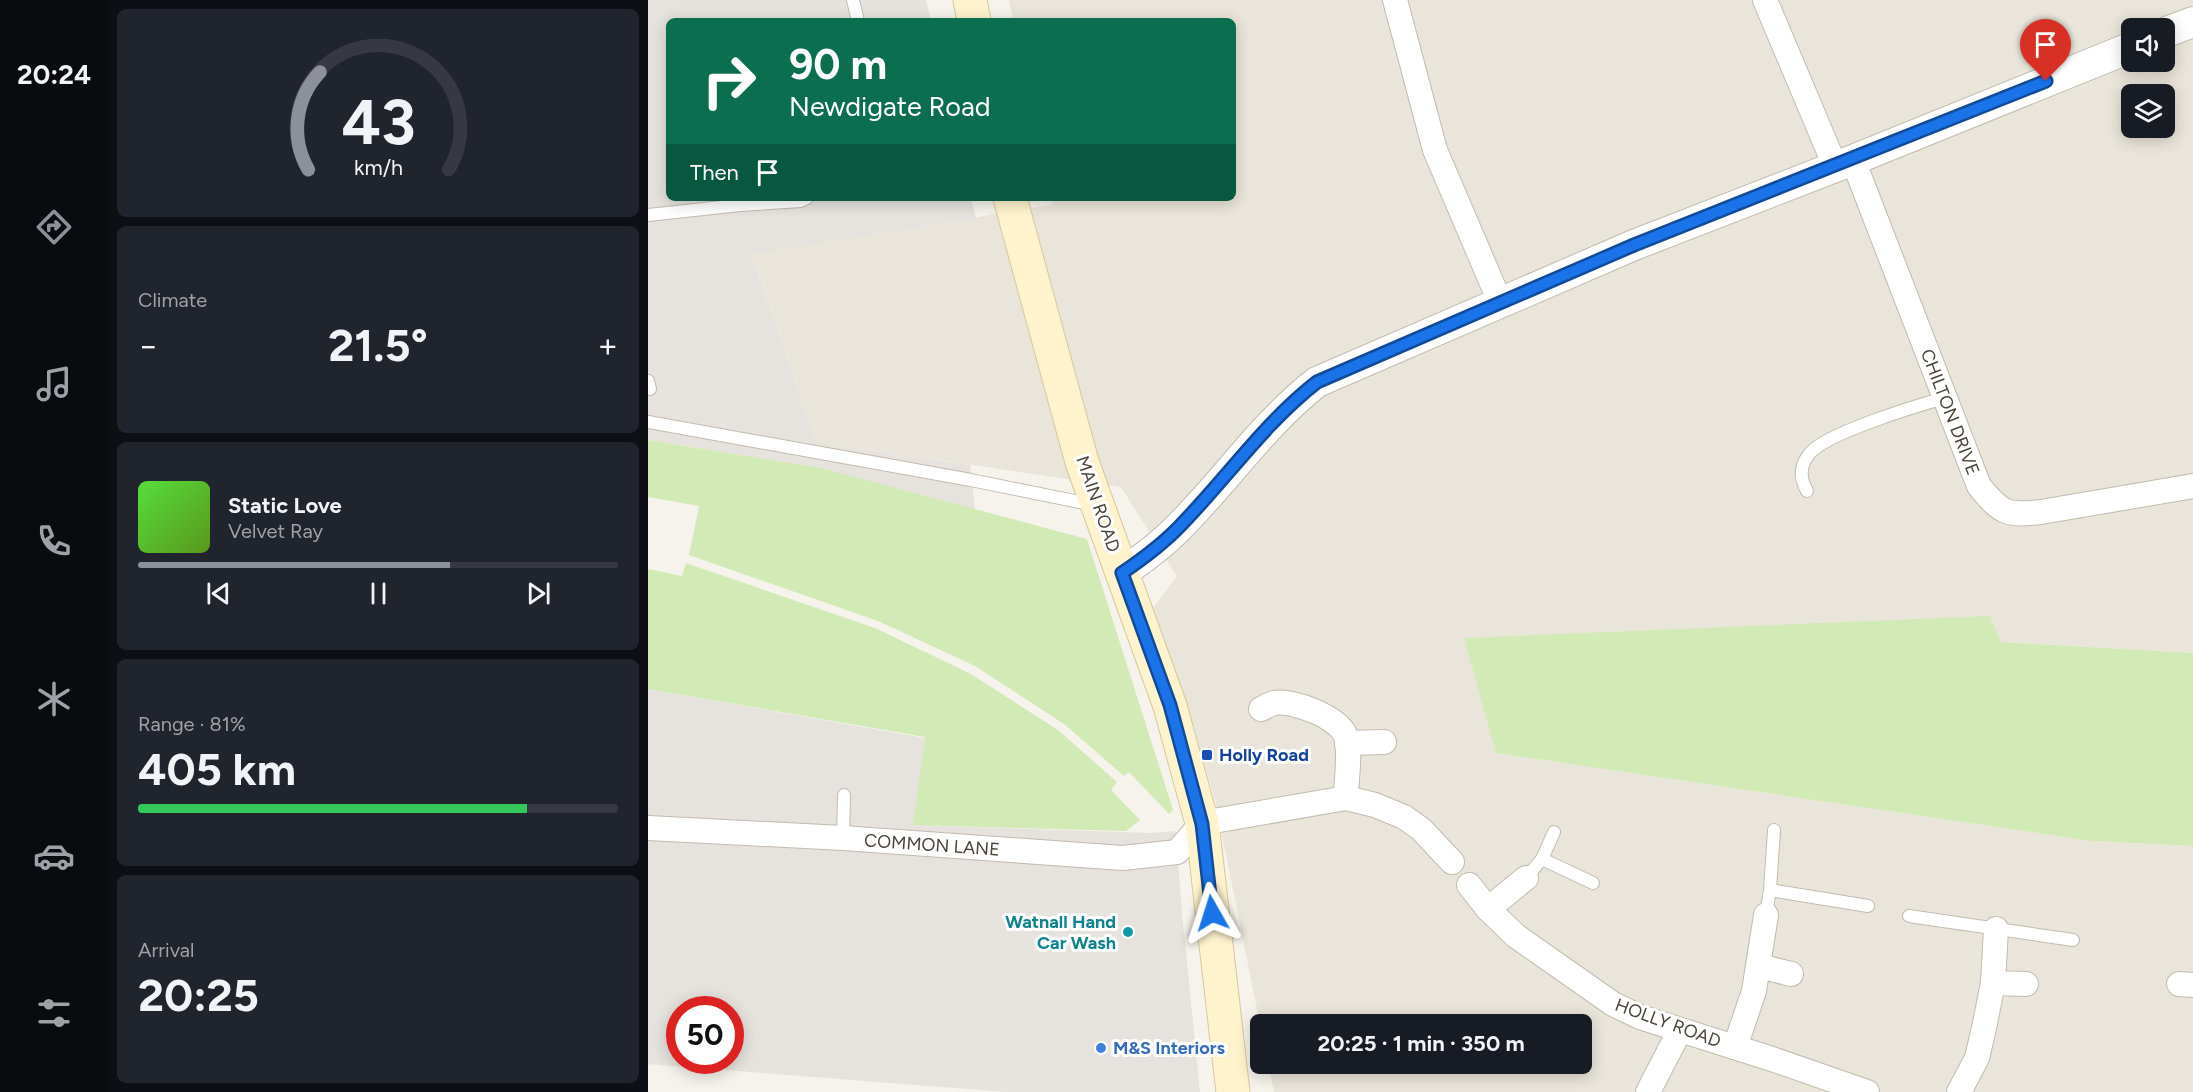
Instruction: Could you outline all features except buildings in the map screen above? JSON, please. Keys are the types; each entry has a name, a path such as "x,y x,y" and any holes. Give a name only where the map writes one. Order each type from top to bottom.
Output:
{"main road":[{"path":"970,0 973,18"},
{"name":"MAIN ROAD","path":"1011,201 1076,440 1170,705 1202,824 1233,1092"}],"street":[{"path":"1395,0 1435,150 1500,302"},
{"name":"CHILTON DRIVE","path":"1765,0 1844,163 1979,486 1996,507 2017,514 2193,486"},
{"path":"2175,29 2193,22"},
{"path":"1122,573 1176,530 1292,402 1317,382 1634,245 2121,51"},
{"path":"1261,709 1275,703 1310,709 1338,724 1346,734 1347,743 1346,798"},
{"path":"1347,743 1384,742"},
{"path":"1202,824 1346,798 1375,805 1404,817 1438,845 1452,862"},
{"name":"COMMON LANE","path":"648,828 843,838 1123,858 1177,852 1202,824"},
{"path":"1488,909 1526,878"},
{"name":"HOLLY ROAD","path":"1469,885 1488,909 1516,936 1613,1004 1640,1017 1867,1092"},
{"path":"1736,1047 1760,966 1766,915"},
{"path":"1959,1092 1977,1058 1994,983 1996,929"},
{"path":"1760,966 1791,974"},
{"path":"1994,983 2026,984"},
{"path":"1648,1092 1680,1030"}],"lane":[{"path":"853,0 857,18"},
{"path":"648,215 740,204 801,201"},
{"path":"1807,491 1802,481 1801,470 1812,451 1823,442 1900,412 1944,398"},
{"path":"648,422 971,480 1098,506"},
{"path":"843,838 844,795"},
{"path":"1766,915 1774,830"},
{"path":"1526,878 1542,859 1554,832"},
{"path":"1542,859 1593,883"},
{"path":"1770,890 1868,906"},
{"path":"1909,916 2073,940"}],"shaded area":[{"path":"648,0 926,0 930,18 666,18 666,201 972,201 976,218 752,254 816,442 970,465 975,510 821,468 648,440"},
{"path":"1009,0 2193,0 2193,653 2001,642 1496,753 2091,841 2193,846 2193,1092 1274,1092 1270,1074 1592,1074 1592,1014 1258,1014 1214,795 1153,608 1177,576 1121,487 816,442 752,253 1052,205 1051,201 1236,201 1236,18 1012,18"},
{"path":"648,689 925,738 914,825 1151,833 1176,831 1200,1092 1006,1092 744,1072 744,996 666,996 666,1065 648,1064"}],"green space":[{"path":"648,440 821,468 1087,539 1173,810 1169,814 1129,772 1124,776 1064,724 975,666 878,621 689,555 699,506 648,497"},
{"path":"686,563 875,628 971,674 1058,730 1117,782 1111,790 1140,820 1126,831 913,825 925,737 648,689 648,569 682,576"},
{"path":"1990,616 2001,642 2193,653 2193,846 2091,841 1496,753 1464,638"}],"place":[{"name":"Holly Road","path":"1207,755"},
{"name":"Watnall Hand Car Wash","path":"1128,932"},
{"name":"M&S Interiors","path":"1101,1048"}],"route":[{"path":"1212,913 1202,824 1170,705 1122,573 1176,530 1292,402 1317,382 1634,245 1853,160 2046,81"}]}
